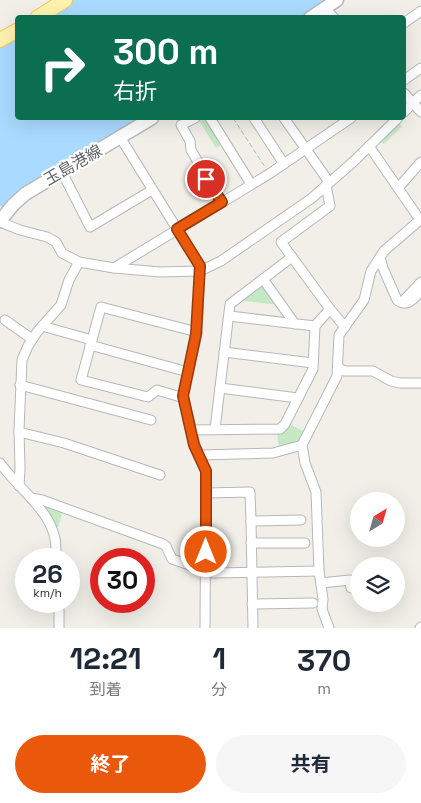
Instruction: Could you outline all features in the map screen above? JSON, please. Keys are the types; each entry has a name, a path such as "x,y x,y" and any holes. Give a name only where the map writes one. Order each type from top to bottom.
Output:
{"main road":[{"path":"42,15 65,0"},
{"path":"330,13 337,0"},
{"path":"0,40 15,32"},
{"name":"玉島港線","path":"0,221 25,194 149,120"}],"street":[{"path":"406,22 421,11"},
{"path":"406,79 421,68"},
{"path":"406,95 421,112"},
{"path":"406,110 421,95"},
{"path":"191,120 182,125 190,140 190,150 222,202"},
{"path":"211,120 251,184"},
{"path":"255,120 284,164"},
{"path":"285,120 327,184 330,206 282,242 345,327"},
{"path":"114,268 269,174 348,120"},
{"path":"0,221 20,230 47,236 56,242 62,254 79,262 114,268 160,272 200,271 222,261 312,198 396,120"},
{"path":"120,138 200,266 197,332 184,398 194,445 206,471 205,628"},
{"path":"329,628 322,609 323,599 316,492 305,463 302,445 337,376 339,335 364,300 371,271 384,251 421,219 369,146"},
{"path":"398,188 421,162"},
{"path":"62,172 90,227 152,190"},
{"path":"215,429 230,304 292,257"},
{"path":"380,257 398,300 402,303 410,303 421,291"},
{"path":"19,486 22,360 32,339 61,305 69,280 79,262"},
{"path":"263,279 295,324"},
{"path":"402,303 421,282"},
{"path":"184,398 157,390 148,397 81,380 101,307 197,332"},
{"path":"191,430 280,429 285,424 313,369 316,326 330,309"},
{"path":"228,316 316,326"},
{"path":"5,320 32,339"},
{"path":"42,326 188,372"},
{"path":"224,352 313,363"},
{"path":"338,368 344,371 373,371 391,381 421,384"},
{"path":"20,385 150,420"},
{"path":"220,388 298,398"},
{"path":"19,432 64,443 160,475"},
{"path":"200,455 273,453 302,445"},
{"path":"0,463 45,515 54,531 57,541 56,548"},
{"path":"206,493 250,492 253,628"},
{"path":"31,498 42,500 163,544 166,546 172,560 206,572 320,571"},
{"path":"251,521 301,520"},
{"path":"251,543 305,544"},
{"path":"321,583 350,580"},
{"path":"252,604 313,603"},
{"path":"58,628 59,613"}],"path":[{"path":"234,120 269,174"}],"green space":[{"path":"199,120 206,120 222,144 216,148"},
{"path":"396,121 402,126 384,144 379,139"},
{"path":"261,284 264,285 279,305 239,300"},
{"path":"289,424 305,432 300,444 279,449 277,432"},
{"path":"43,504 63,511 58,527 55,526"}],"water":[{"path":"73,0 329,0 304,15 50,15"},
{"path":"15,36 15,120 139,120 5,208 0,206 0,46"}],"route":[{"path":"206,179 222,202 177,229 200,266 196,334 183,396 194,445 206,471 206,552"}]}
